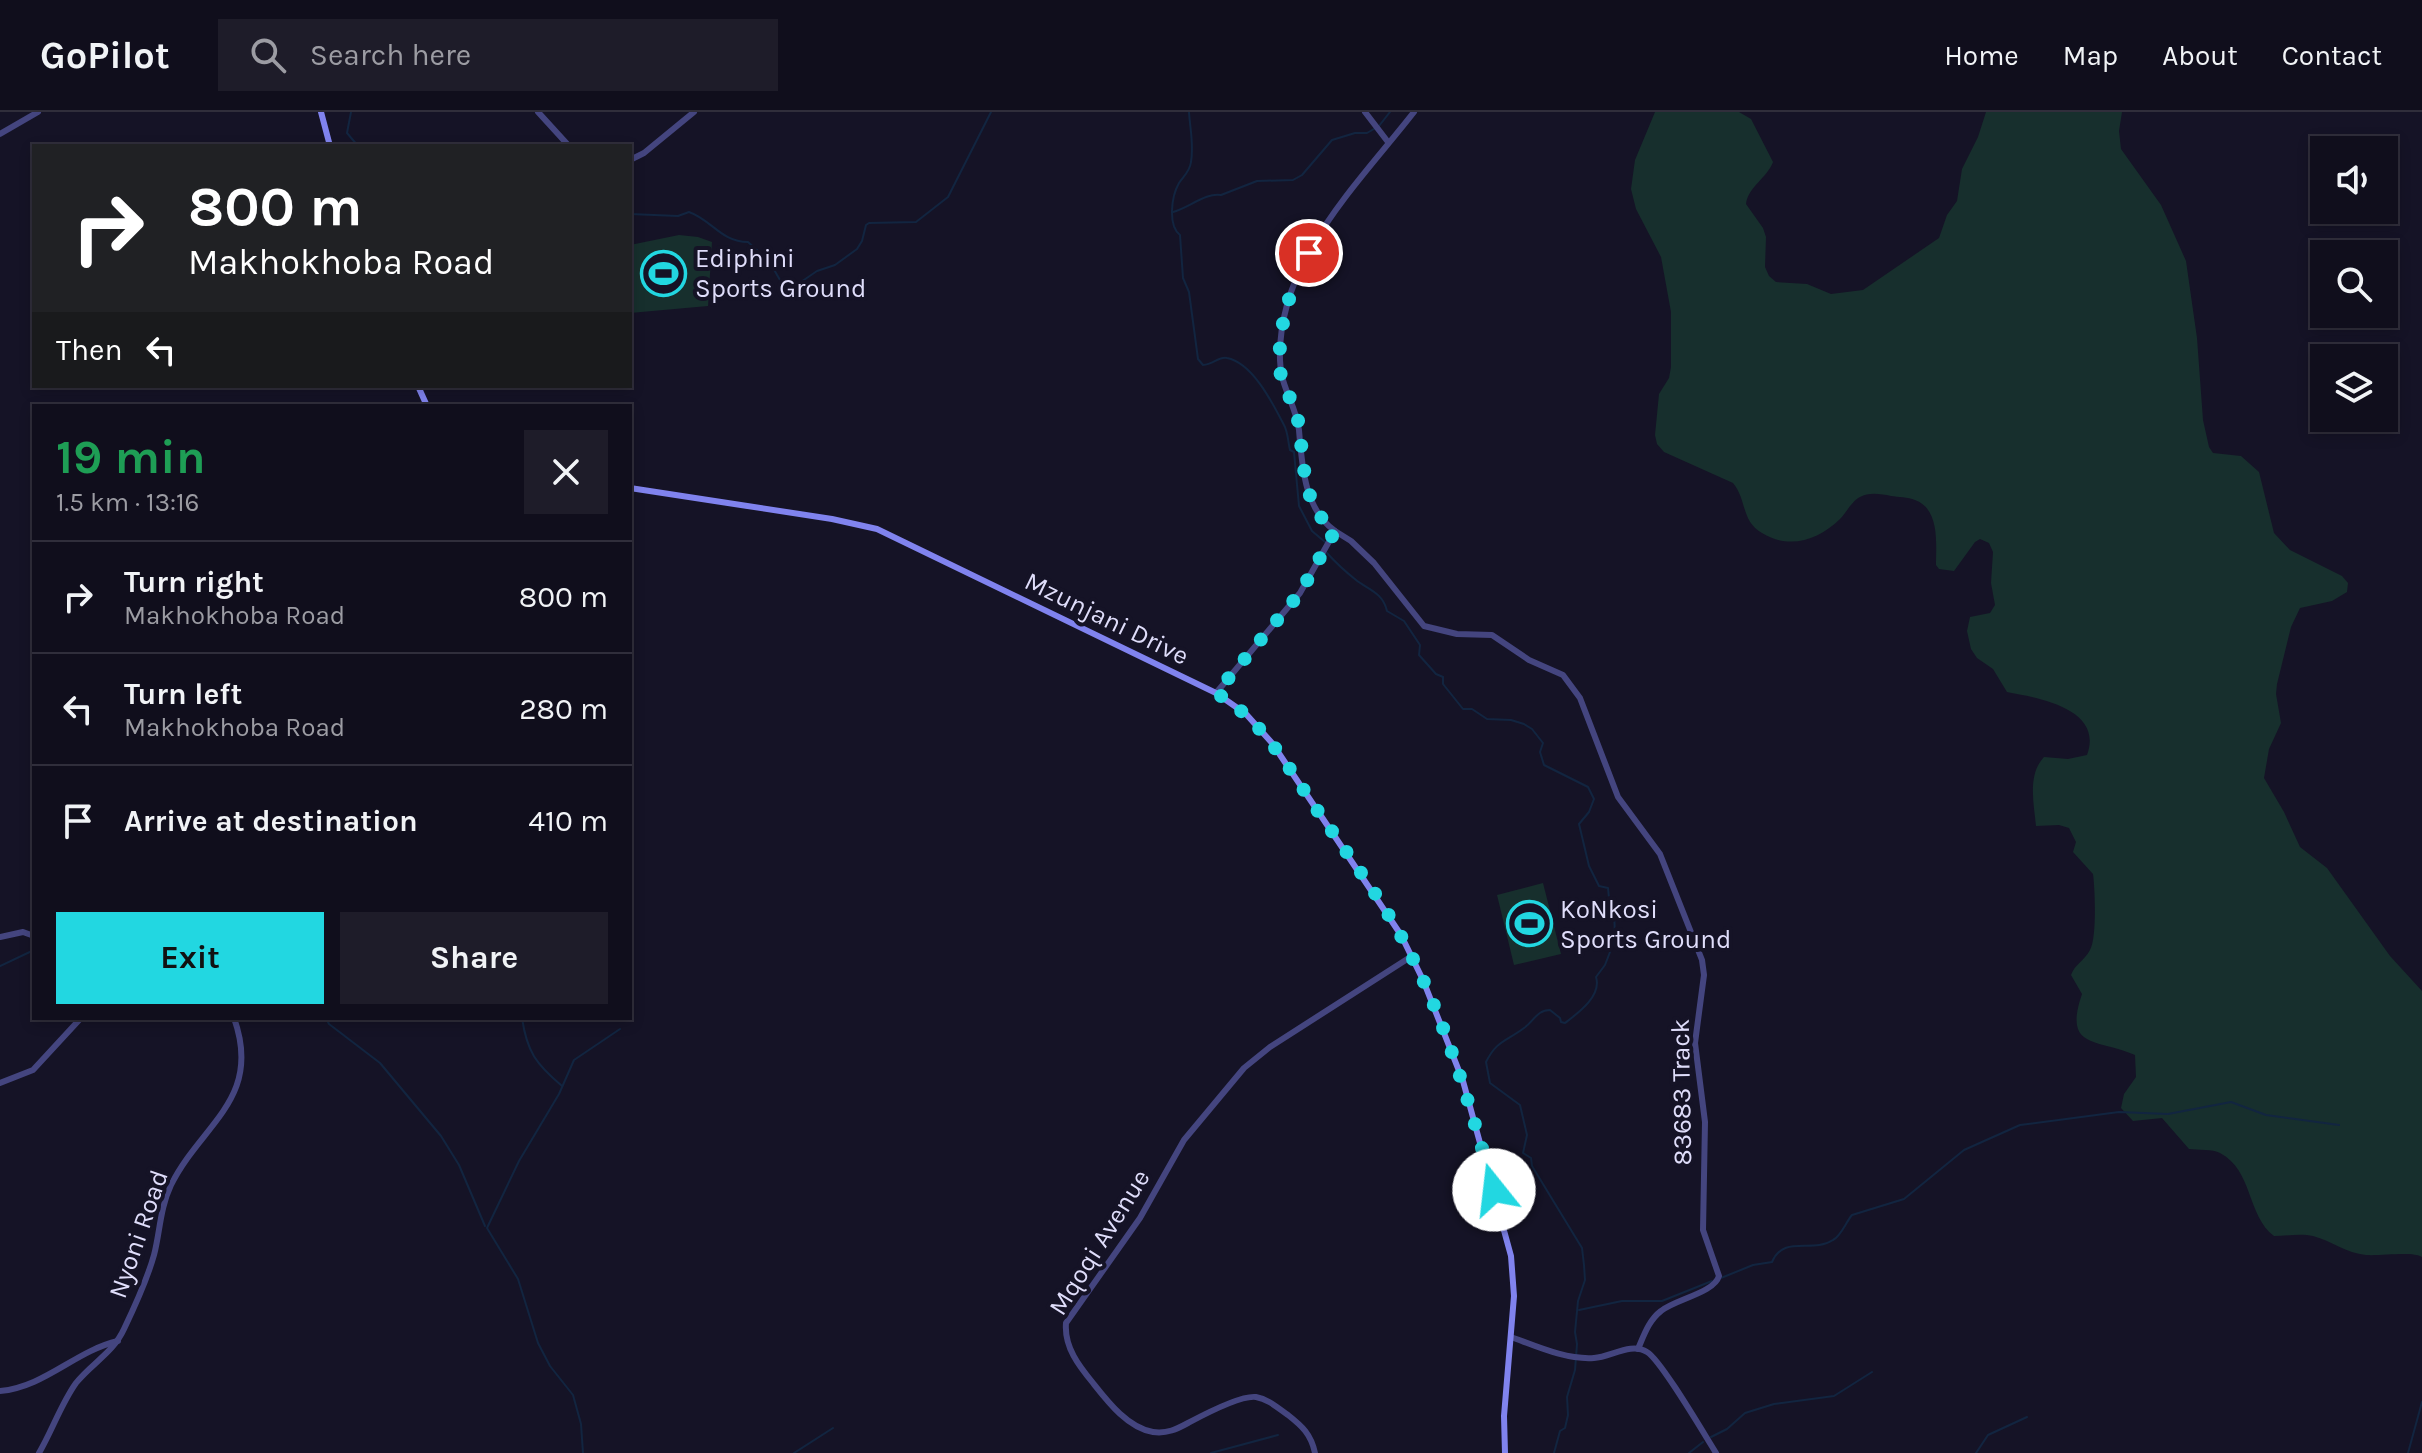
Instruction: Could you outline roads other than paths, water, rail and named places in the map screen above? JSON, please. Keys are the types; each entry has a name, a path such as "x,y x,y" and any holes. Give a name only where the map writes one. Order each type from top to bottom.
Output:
{"main road":[{"path":"321,112 329,144"},
{"name":"Mzunjani Drive","path":"632,488 832,519 877,529 1216,693 1246,714 1272,743 1392,921 1412,956 1463,1081 1508,1240 1514,1287 1504,1416 1505,1453"}],"street":[{"path":"0,134 38,112"},
{"path":"538,112 567,144"},
{"path":"632,159 644,153 694,112"},
{"path":"1365,112 1388,142"},
{"path":"1216,693 1300,593 1335,531 1320,515 1304,476 1296,414 1281,377 1281,333 1294,286 1309,253 1388,142 1414,112"},
{"name":"83683 Track","path":"1335,531 1351,541 1374,563 1424,626 1457,634 1492,635 1529,660 1558,672 1570,683 1588,716 1618,797 1660,854 1700,952 1704,975 1695,1046 1705,1122 1703,1230 1719,1276 1713,1286 1660,1311 1650,1323 1638,1349"},
{"path":"0,937 23,932 32,935"},
{"name":"Mqoqi Avenue","path":"1315,1453 1304,1427 1269,1402 1254,1397 1169,1431 1154,1432 1141,1428 1114,1407 1087,1376 1070,1348 1066,1323 1140,1218 1184,1140 1244,1068 1270,1047 1412,956"},
{"path":"0,1083 33,1070 79,1020"},
{"name":"Nyoni Road","path":"39,1453 77,1383 118,1341 153,1259 161,1212 171,1185 221,1117 233,1091 243,1053 235,1020"},
{"path":"1511,1337 1586,1358 1638,1349 1655,1358 1716,1453"},
{"path":"0,1391 26,1387 91,1351 118,1341"}],"waterway":[{"path":"351,112 347,133 356,144"},
{"path":"632,214 678,216 689,212 724,235 748,242 769,261 780,280 798,284 817,271 835,265 857,249 869,223 916,222 948,197 991,112"},
{"path":"1189,112 1191,162 1176,189 1172,211 1174,225 1180,235 1183,278 1189,292 1198,359 1203,365 1224,358 1236,361 1261,386 1284,425 1290,450 1294,452 1299,506 1312,531 1325,542"},
{"path":"1173,212 1204,198 1257,181 1293,180 1302,175 1332,140 1367,133 1379,126 1390,112"},
{"path":"1327,553 1352,577 1379,596 1387,611 1404,621 1420,645 1419,655 1436,674 1443,677 1443,684 1463,709 1472,709 1487,719 1511,720 1532,729 1543,743 1540,752 1544,765 1588,787 1594,799 1589,812 1579,824 1589,866 1599,886 1608,888 1614,907 1615,939 1605,965 1596,977 1596,991 1588,1003 1565,1023 1550,1010 1539,1014 1498,1045 1486,1062 1490,1083 1520,1105 1527,1135 1523,1153 1531,1158 1532,1166 1582,1248 1585,1280 1578,1301 1575,1370 1567,1397 1565,1428 1560,1431 1554,1453"},
{"path":"0,966 32,951"},
{"path":"327,1020 380,1063 441,1136 459,1165 485,1226"},
{"path":"522,1020 534,1056 562,1086"},
{"path":"583,1453 581,1424 573,1395 550,1366 538,1343 518,1279 487,1228 574,1060 620,1029"},
{"path":"1721,1278 1753,1265 1772,1262 1777,1254 1791,1246 1825,1244 1833,1240 1852,1215 1904,1199 1964,1150 2020,1125 2119,1112 2168,1114 2231,1102 2266,1115 2339,1125"},
{"path":"1579,1310 1622,1301 1662,1301 1712,1281"},
{"path":"1711,1437 1727,1429 1745,1413 1774,1404 1834,1396 1872,1372"},
{"path":"2408,1453 2422,1402"},
{"path":"1976,1453 1988,1435 2027,1417"},
{"path":"794,1453 833,1428"},
{"path":"1211,1453 1278,1435"},
{"path":"1689,1453 1703,1442"}],"place":[{"name":"Ediphini Sports Ground","path":"664,273"},
{"name":"KoNkosi Sports Ground","path":"1529,924"}]}
